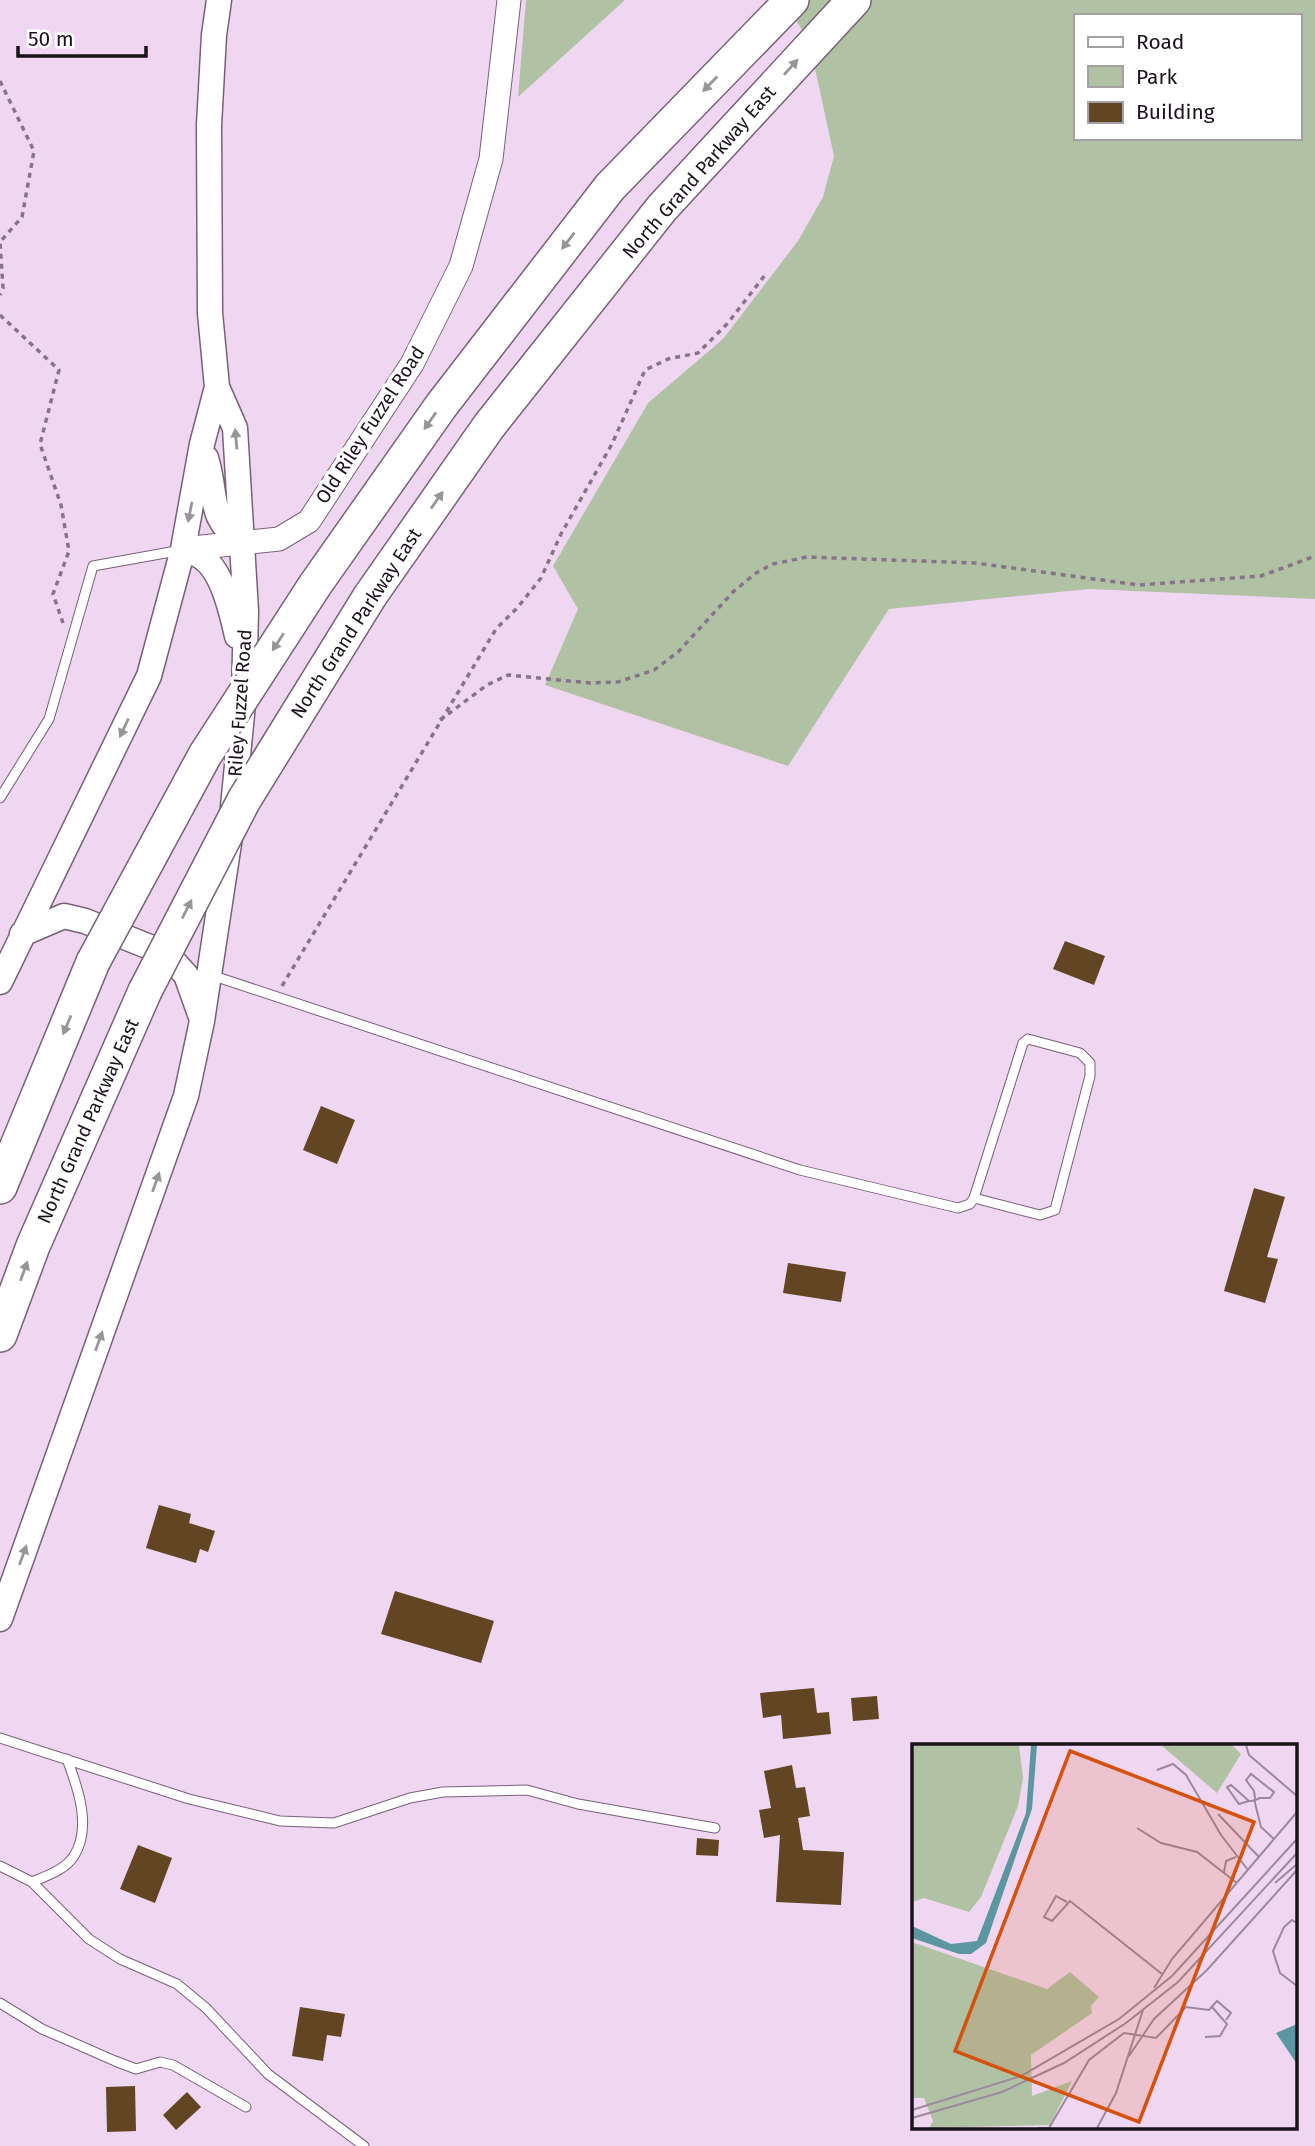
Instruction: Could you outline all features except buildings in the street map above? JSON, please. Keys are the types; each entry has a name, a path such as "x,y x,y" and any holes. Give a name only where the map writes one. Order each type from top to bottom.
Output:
{"highway":[{"path":"0,1186 93,962 205,755 315,585 440,406 610,187 792,0"},
{"name":"North Grand Parkway East","path":"0,1335 33,1246 145,991 244,800 370,596 489,426 662,208 854,0"}],"main road":[{"name":"Riley Fuzzel Road","path":"202,1021 230,837 244,678 246,611 236,428 217,387 210,313 209,125 214,35 219,0"},
{"name":"Riley Fuzzel Road","path":"22,934 149,676 183,550 202,444 217,387"},
{"path":"202,444 209,468 214,506 229,533 243,544"},
{"path":"183,550 205,559 217,575 234,624 244,678"},
{"path":"0,982 22,934 64,916 85,920 167,954 186,975 202,1021 186,1096 0,1619"}],"street":[{"name":"Old Riley Fuzzel Road","path":"183,550 279,539 309,521 412,365 461,266 491,159 509,0"}],"lane":[{"path":"0,798 49,719 93,566 183,550"},
{"path":"209,975 800,1170 958,1208 971,1204 974,1198 1023,1043 1028,1039 1080,1053 1090,1063 1090,1076 1055,1210 1040,1215 974,1198"},
{"path":"0,1738 189,1799 280,1821 334,1823 410,1798 443,1792 527,1790 578,1804 715,1828"},
{"path":"32,1882 56,1872 74,1856 80,1836 82,1811 79,1790 67,1759"},
{"path":"0,1866 32,1882 89,1938 120,1959 177,1984 205,2008 268,2074 364,2146"},
{"path":"0,2003 42,2029 115,2062 136,2069 160,2062 173,2065 246,2107"}],"path":[{"path":"0,81 34,151 22,217 0,242 3,288 0,295"},
{"path":"276,998 496,629 541,578 561,534 612,444 645,370 668,359 698,353 727,324 765,275"},
{"path":"0,315 59,370 40,444 61,505 69,551 54,594 69,646"},
{"path":"440,720 487,685 508,675 590,683 618,681 654,670 678,652 734,591 756,573 773,564 807,557 975,563 1139,585 1261,576 1315,556"}],"green space":[{"path":"526,0 625,0 518,97"},
{"path":"783,0 1315,0 1315,599 1089,589 889,609 788,766 545,685 578,609 553,566 648,403 723,339 798,241 823,197 834,156 809,41"}]}
